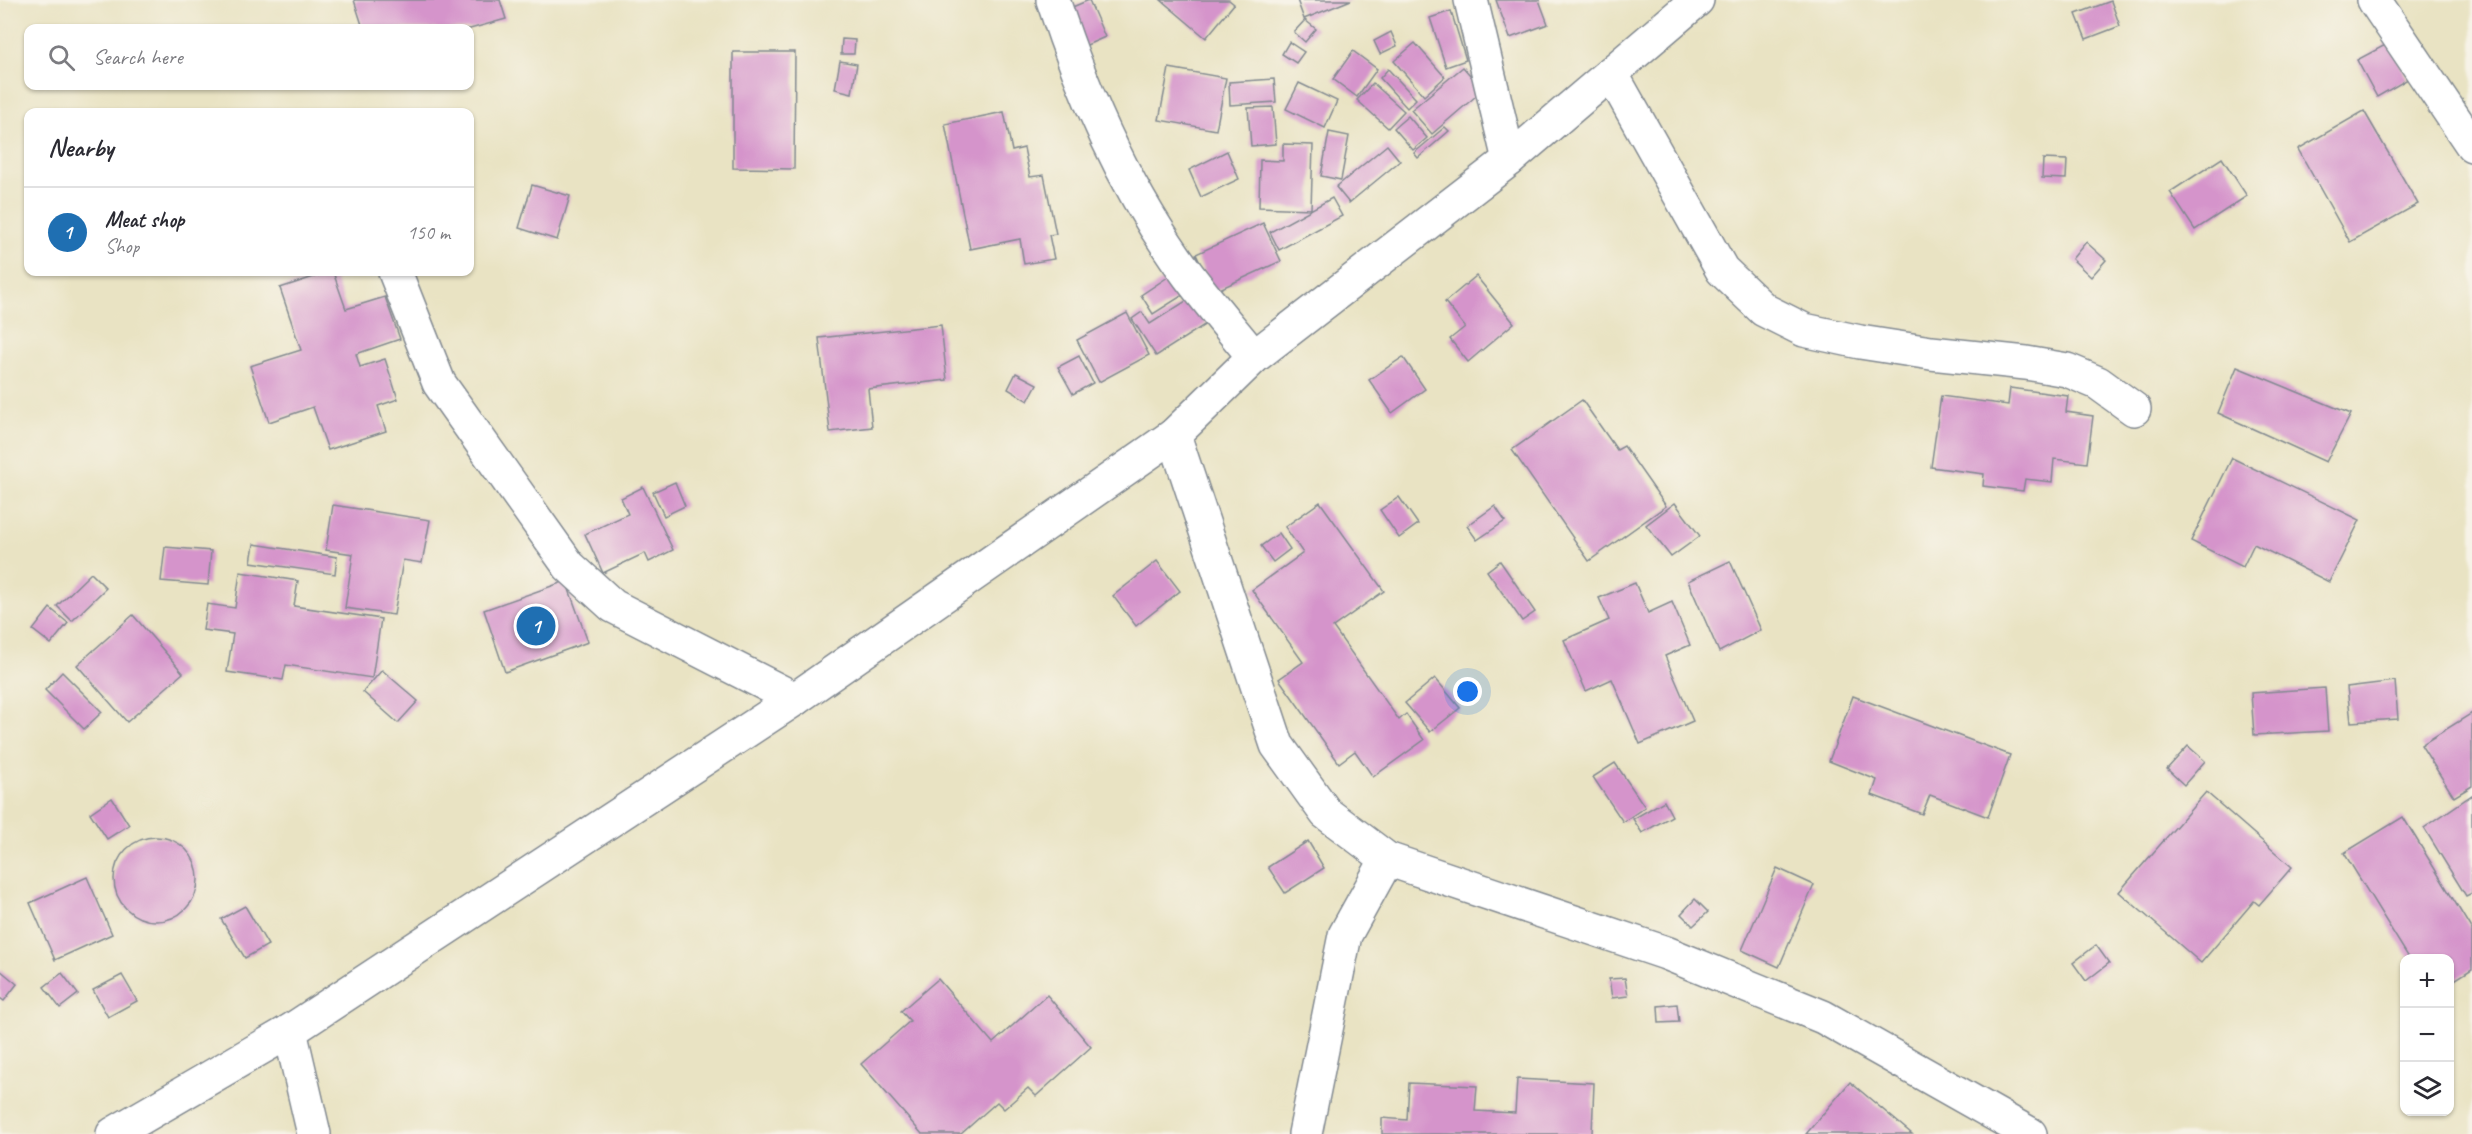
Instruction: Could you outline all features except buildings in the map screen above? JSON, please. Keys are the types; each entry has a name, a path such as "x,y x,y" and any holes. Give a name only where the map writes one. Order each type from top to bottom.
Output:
{"street":[{"path":"1053,0 1084,84 1141,203 1187,275 1254,357"},
{"path":"1471,0 1509,160"},
{"path":"113,1134 290,1031 795,699 1174,435 1254,357 1509,160 1697,0"},
{"path":"2374,0 2472,145"},
{"path":"1611,73 1722,270 1764,310 1804,330 1860,342 2067,370 2098,383 2134,409"},
{"path":"397,276 440,383 569,566 613,606 795,699"},
{"path":"1174,435 1278,745 1326,813 1387,859 1666,953 1823,1017 2030,1134"},
{"path":"1305,1134 1345,934 1387,859"},
{"path":"290,1031 314,1134"}],"place":[{"name":"Meat shop","path":"536,626"}]}
